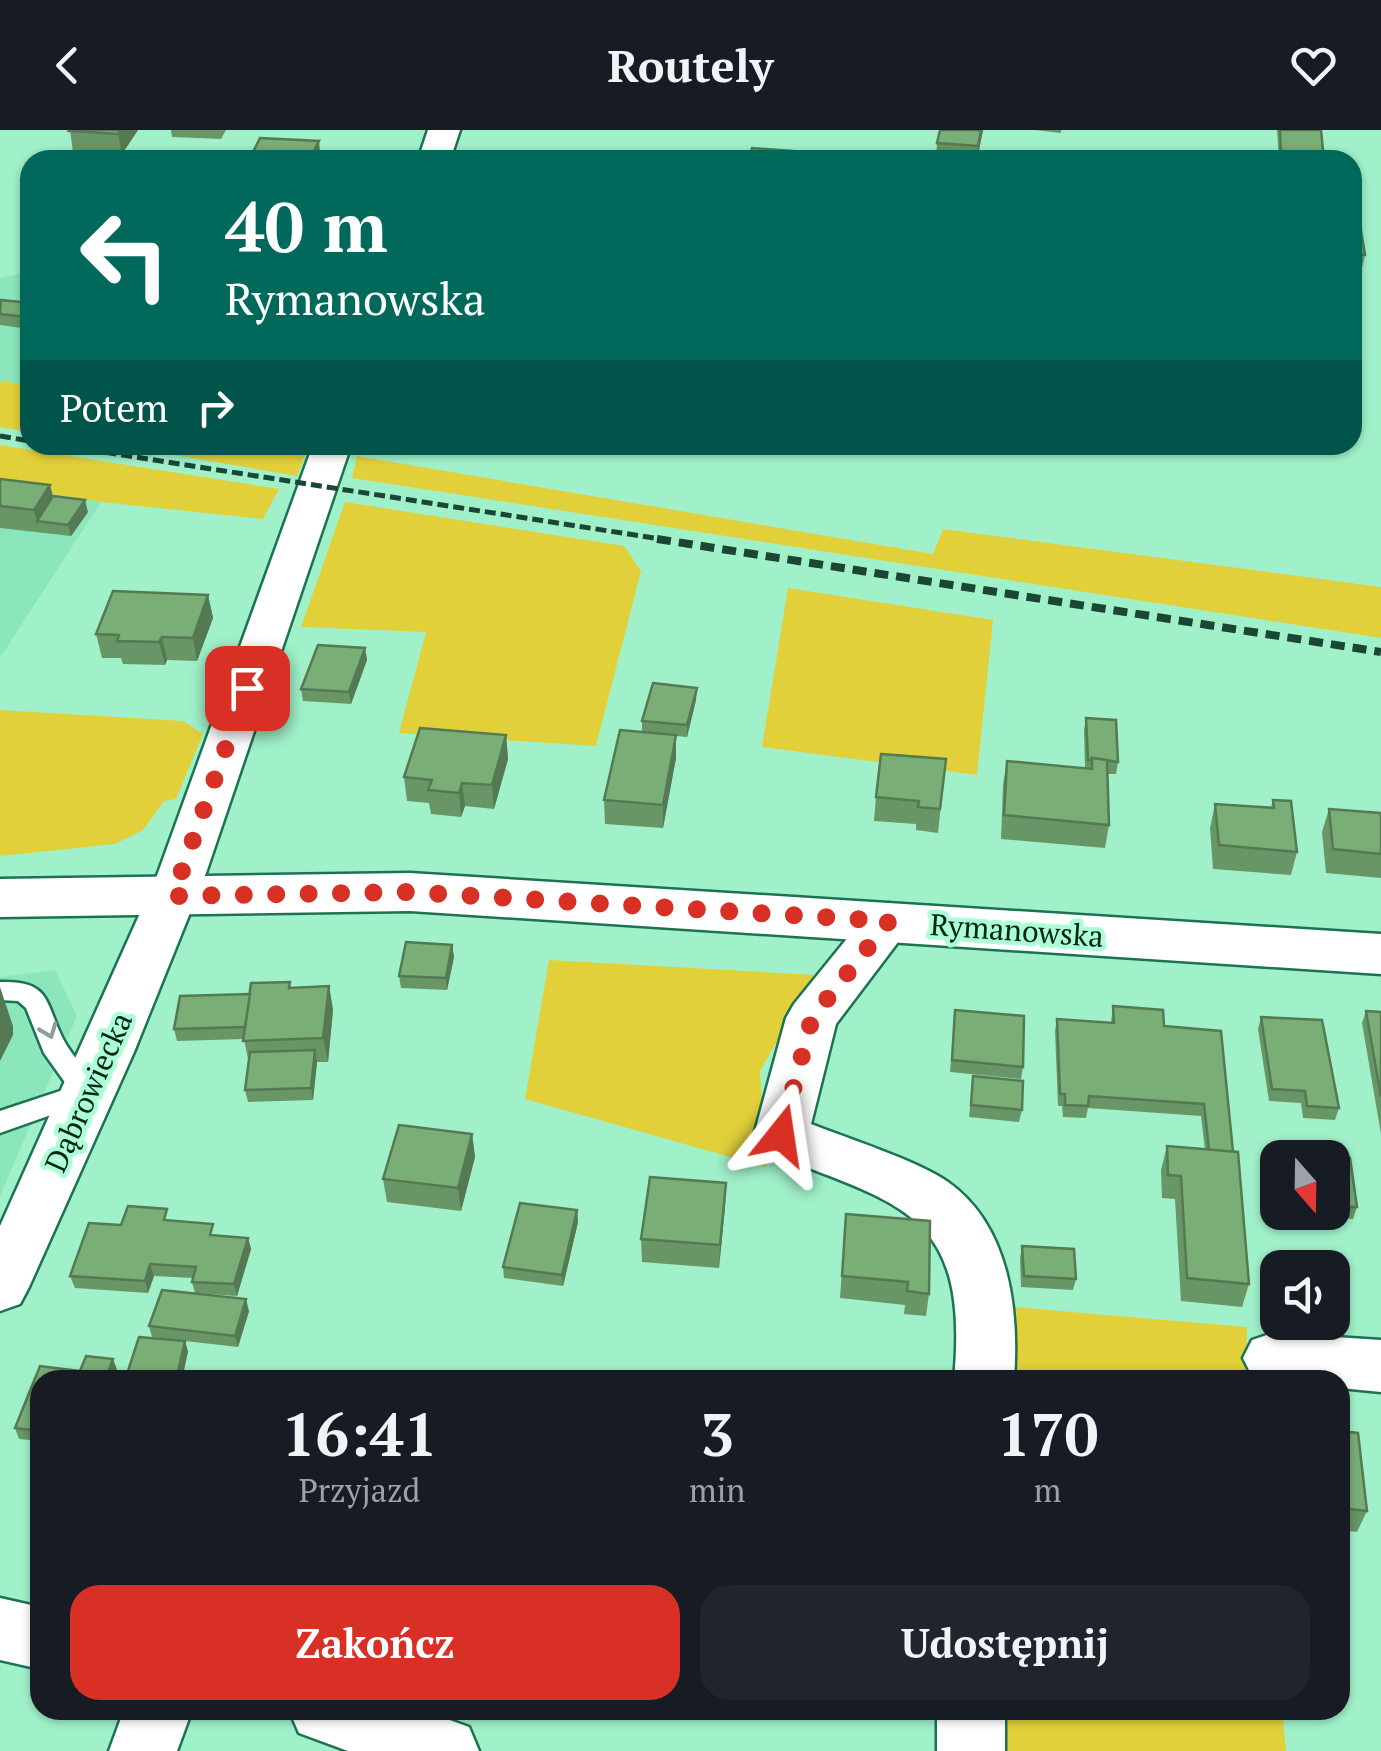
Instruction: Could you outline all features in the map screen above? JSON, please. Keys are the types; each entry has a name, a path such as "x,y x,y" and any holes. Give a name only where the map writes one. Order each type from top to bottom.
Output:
{"main road":[{"name":"Rymanowska","path":"0,898 410,892 1381,954"},
{"name":"Rymanowska","path":"0,926 173,896"}],"street":[{"name":"Dąbrowiecka","path":"0,1287 173,896 328,455"},
{"path":"889,921 812,1018 781,1135 930,1198 954,1224 971,1253 982,1288 990,1332 985,1370"},
{"path":"1273,1358 1381,1366"},
{"path":"0,1628 30,1636"},
{"path":"143,1751 154,1720"},
{"path":"353,1720 444,1751"},
{"path":"971,1720 971,1751"}],"lane":[{"path":"0,991 27,994 39,1002 50,1039 87,1092 0,1122"}],"shaded area":[{"path":"20,273 20,384 0,381 0,278"},
{"path":"0,381 20,384 20,430 0,427"},
{"path":"0,445 20,448 20,455 63,455 279,489 263,519 101,502 0,485"},
{"path":"174,455 305,455 297,476"},
{"path":"357,456 933,554 943,529 1381,587 1381,638 352,478"},
{"path":"0,485 101,502 0,658"},
{"path":"345,502 624,546 641,571 596,746 399,733 426,632 301,627"},
{"path":"788,588 993,620 977,775 762,747"},
{"path":"0,710 183,721 203,734 176,799 164,801 143,830 115,844 0,856"},
{"path":"549,960 815,975 760,1071 766,1167 525,1099"},
{"path":"55,970 77,1016 0,1196 0,977"},
{"path":"1014,1307 1247,1327 1246,1370 1012,1370"},
{"path":"1004,1720 1283,1720 1286,1751 1003,1751"}],"building":[{"path":"70,130 120,130 118,134"},
{"path":"940,130 981,130 978,146 937,143"},
{"path":"1280,130 1321,130 1323,150 1281,150"},
{"path":"260,138 319,141 314,150 254,150"},
{"path":"1,300 20,302 20,316 0,314"},
{"path":"0,479 50,485 34,510 0,506"},
{"path":"53,496 85,500 68,525 37,521"},
{"path":"113,591 208,595 193,638 117,641 119,635 96,634"},
{"path":"318,645 365,648 349,692 301,689"},
{"path":"653,683 697,688 687,725 642,721"},
{"path":"1086,718 1116,720 1118,762 1088,760"},
{"path":"420,728 506,735 492,785 462,783 459,793 428,790 432,780 404,777"},
{"path":"620,730 676,735 663,805 604,800"},
{"path":"881,754 946,759 940,809 918,807 919,801 876,797"},
{"path":"1092,758 1107,760 1109,825 1004,815 1007,761 1092,769"},
{"path":"1273,800 1291,801 1297,852 1219,845 1215,804 1274,808"},
{"path":"1329,809 1381,813 1381,854 1333,849"},
{"path":"406,942 452,945 446,978 399,976"},
{"path":"290,982 289,988 329,986 323,1038 243,1041 251,983"},
{"path":"250,994 245,1027 174,1029 180,996"},
{"path":"1113,1006 1163,1010 1164,1026 1221,1031 1233,1152 1209,1150 1204,1104 1089,1096 1088,1106 1065,1105 1065,1094 1060,1094 1057,1019 1114,1023"},
{"path":"955,1010 1024,1016 1023,1067 952,1060"},
{"path":"1366,1011 1381,1012 1381,1097"},
{"path":"1261,1017 1322,1020 1339,1108 1307,1106 1305,1091 1272,1089"},
{"path":"315,1050 311,1088 245,1090 250,1052"},
{"path":"973,1076 1023,1081 1022,1110 971,1105"},
{"path":"399,1125 472,1134 458,1188 383,1179"},
{"path":"1167,1146 1238,1152 1249,1284 1187,1278 1181,1176 1168,1175"},
{"path":"1350,1158 1357,1207 1350,1207"},
{"path":"650,1177 726,1183 720,1245 641,1239"},
{"path":"520,1203 577,1210 562,1275 503,1267"},
{"path":"128,1206 167,1209 164,1220 213,1224 210,1235 248,1238 234,1284 192,1282 196,1267 150,1264 145,1281 70,1276 89,1223 121,1225"},
{"path":"846,1214 930,1221 929,1294 907,1291 908,1282 842,1276"},
{"path":"1022,1246 1074,1249 1076,1279 1024,1276"},
{"path":"162,1290 246,1299 235,1336 149,1326"},
{"path":"139,1337 185,1341 178,1370 128,1370"},
{"path":"86,1356 113,1359 109,1370 80,1370"},
{"path":"40,1366 72,1370 38,1370"},
{"path":"30,1391 30,1430 15,1428"},
{"path":"1350,1432 1358,1433 1367,1511 1350,1509"}],"railway":[{"path":"0,436 20,439"},
{"path":"122,455 673,541"},
{"path":"657,539 1381,652"}],"route":[{"path":"247,688 173,896 410,892 889,921 812,1018 781,1135"}]}
